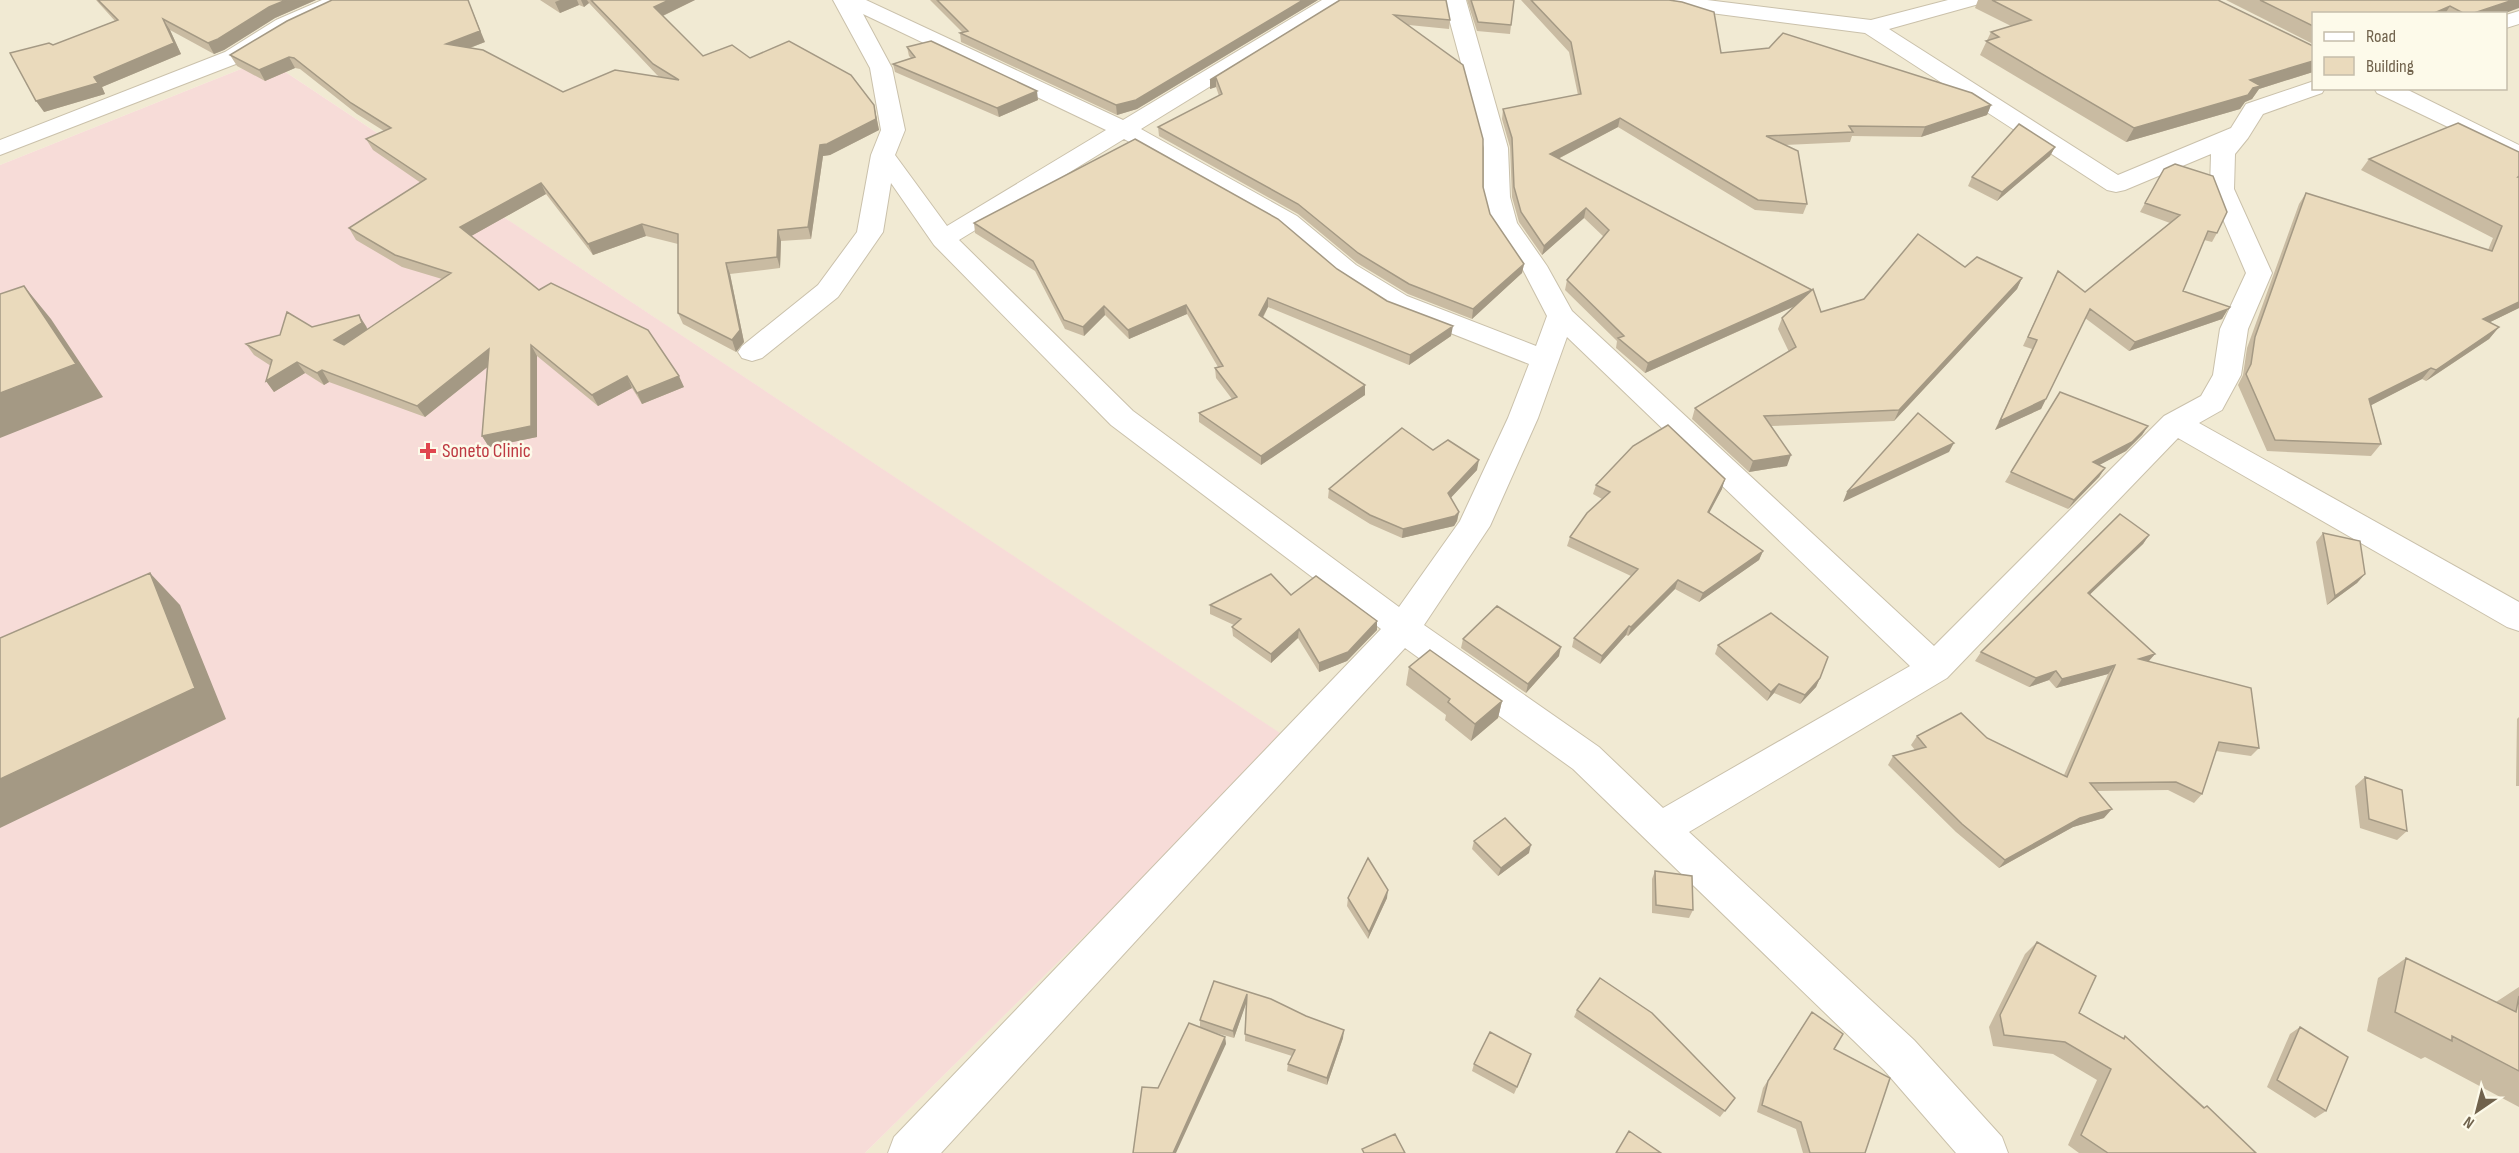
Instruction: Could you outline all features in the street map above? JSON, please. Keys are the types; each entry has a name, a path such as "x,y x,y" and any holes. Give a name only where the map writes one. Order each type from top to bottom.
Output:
{"street":[{"path":"0,148 233,57 284,25 339,0"},
{"path":"752,352 828,291 870,232 883,155 893,130 881,68 844,0"},
{"path":"849,0 1123,129 1288,221 1347,271 1397,302 1546,360"},
{"path":"943,239 1336,0 1345,0"},
{"path":"1455,0 1496,148 1497,197 1504,224 1534,266 1561,316 1935,668"},
{"path":"1657,0 1871,27 1972,0"},
{"path":"1871,27 2116,185 2240,133"},
{"path":"1660,829 1935,668 2175,423 2211,403 2227,375 2234,329 2259,273 2222,189 2223,153 2240,133 2254,109 2312,88"},
{"path":"2389,90 2519,154"},
{"path":"883,155 943,239 1122,418 1403,628 1586,758 1899,1055 1986,1153"},
{"path":"910,1153 1403,628 1474,526 1523,418 1561,316"},
{"path":"2175,423 2519,618"}],"shaded area":[{"path":"0,0 2519,0 2519,1153 865,1153 1285,737 266,59 0,165"},
{"name":"Soneto Clinic","path":"266,59 1286,737 865,1153 0,1153 0,165"}],"building":[{"path":"98,0 286,0 269,7 208,43 163,19 174,43 94,77 98,83 36,101 10,53 49,43 53,45 118,20"},
{"path":"332,0 468,0 480,31 446,44 483,50 563,92 615,70 679,80 653,64 591,0 669,0 654,7 703,56 732,45 750,58 789,41 851,75 874,105 876,119 827,144 820,145 808,227 778,230 777,257 726,263 740,330 732,340 678,313 678,234 642,224 588,244 541,183 460,227 539,290 551,283 648,330 679,376 637,393 627,376 592,395 531,345 531,426 482,436 489,349 417,406 322,370 317,373 297,362 266,381 272,360 246,344 280,335 287,312 312,327 359,315 362,323 334,340 344,345 451,273 395,255 349,228 426,179 366,139 391,128 351,103 294,58 289,57 259,70 230,55 287,21"},
{"path":"937,0 1303,0 1136,100 1116,105 960,33 968,31"},
{"path":"1340,0 1446,0 1450,20 1394,15 1463,65 1483,139 1483,187 1490,214 1524,264 1473,309 1409,284 1358,253 1298,204 1158,127 1222,94 1216,78 1210,80"},
{"path":"1471,0 1514,0 1511,25 1478,22"},
{"path":"1531,0 1669,0 1682,2 1714,12 1721,53 1769,48 1783,33 1972,93 1991,105 1925,127 1849,126 1853,132 1766,136 1798,151 1807,204 1758,200 1620,118 1550,154 1812,290 1648,363 1618,338 1624,336 1567,280 1609,230 1586,208 1544,246 1521,212 1514,187 1512,138 1503,109 1581,94 1571,42"},
{"path":"1992,0 2218,0 2312,46 2312,61 2250,80 2261,86 2253,88 2248,95 2134,128 1986,41 1999,37 1991,32 2031,20"},
{"path":"2260,0 2513,0 2477,12 2461,12 2450,6 2436,12 2312,12 2312,26"},
{"path":"931,41 1037,91 997,108 893,64 915,57 907,47"},
{"path":"2458,123 2519,152 2519,302 2483,319 2499,327 2436,370 2431,368 2369,399 2381,444 2275,440 2246,374 2251,364 2255,337 2306,193 2492,251 2502,226 2369,159"},
{"path":"2019,124 2055,147 2002,192 1972,177"},
{"path":"1135,139 1278,219 1337,269 1387,301 1453,326 1410,355 1268,298 1259,315 1365,385 1261,456 1199,413 1237,397 1215,368 1223,366 1186,305 1128,330 1104,306 1083,327 1064,320 1033,261 974,223"},
{"path":"2175,164 2213,176 2227,212 2217,233 2208,231 2183,291 2230,307 2135,342 2090,309 2046,399 2000,421 2037,340 2028,337 2058,271 2085,292 2180,215 2145,203 2164,169"},
{"path":"1918,234 1965,267 1977,257 2022,278 1899,410 1764,416 1791,455 1753,461 1695,408 1796,347 1782,318 1813,289 1821,312 1864,299"},
{"path":"24,286 76,364 0,393 0,294"},
{"path":"2060,392 2148,426 2132,442 2093,462 2105,468 2074,500 2011,472"},
{"path":"1918,413 1954,443 1847,492"},
{"path":"1668,425 1725,479 1708,512 1763,551 1703,593 1678,580 1631,627 1629,626 1602,656 1574,638 1638,569 1570,537 1587,513 1610,492 1596,485 1633,446"},
{"path":"1402,428 1433,450 1448,440 1479,460 1448,493 1459,512 1455,516 1403,529 1370,515 1329,489"},
{"path":"2120,514 2149,535 2088,593 2155,654 2139,659 2251,688 2259,748 2219,742 2202,794 2176,782 2090,783 2112,809 2080,818 2005,860 1962,824 1893,756 1926,747 1917,736 1961,713 1987,738 2067,777 2115,665 2062,679 2056,671 2036,678 1981,652"},
{"path":"2323,533 2360,541 2365,574 2335,596"},
{"path":"150,573 195,688 0,779 0,638"},
{"path":"1271,574 1291,595 1316,576 1377,621 1348,652 1319,663 1299,629 1271,654 1232,627 1241,619 1210,605"},
{"path":"1497,606 1561,647 1528,684 1463,639"},
{"path":"1771,613 1828,657 1820,678 1805,695 1779,684 1771,692 1718,645"},
{"path":"1430,650 1502,701 1475,724 1448,702 1450,699 1409,667"},
{"path":"2365,777 2402,790 2407,831 2369,819"},
{"path":"1505,818 1531,845 1501,868 1474,841"},
{"path":"1368,858 1388,890 1369,932 1348,898"},
{"path":"1655,871 1692,876 1693,910 1656,905"},
{"path":"2037,942 2096,976 2079,1013 2124,1039 2125,1036 2204,1108 2207,1106 2256,1153 2108,1153 2081,1135 2111,1069 2065,1042 2004,1035 2000,1015"},
{"path":"2406,958 2516,1012 2519,996 2519,1071 2452,1036 2452,1041 2395,1012"},
{"path":"1600,978 1652,1013 1735,1098 1725,1111 1577,1010"},
{"path":"1214,981 1271,999 1306,1016 1344,1030 1327,1078 1288,1064 1295,1050 1245,1034 1247,994 1233,1031 1200,1020"},
{"path":"1812,1012 1843,1034 1834,1049 1890,1078 1865,1153 1810,1153 1801,1122 1762,1105 1768,1081"},
{"path":"1189,1023 1225,1037 1173,1153 1133,1153 1142,1087 1158,1088"},
{"path":"2300,1027 2348,1057 2326,1111 2277,1080"},
{"path":"1490,1032 1531,1054 1517,1087 1474,1064"},
{"path":"1629,1131 1661,1153 1616,1153"},
{"path":"1395,1134 1405,1153 1364,1153 1362,1149"}],"place":[{"name":"Soneto Clinic","path":"428,451"}]}
